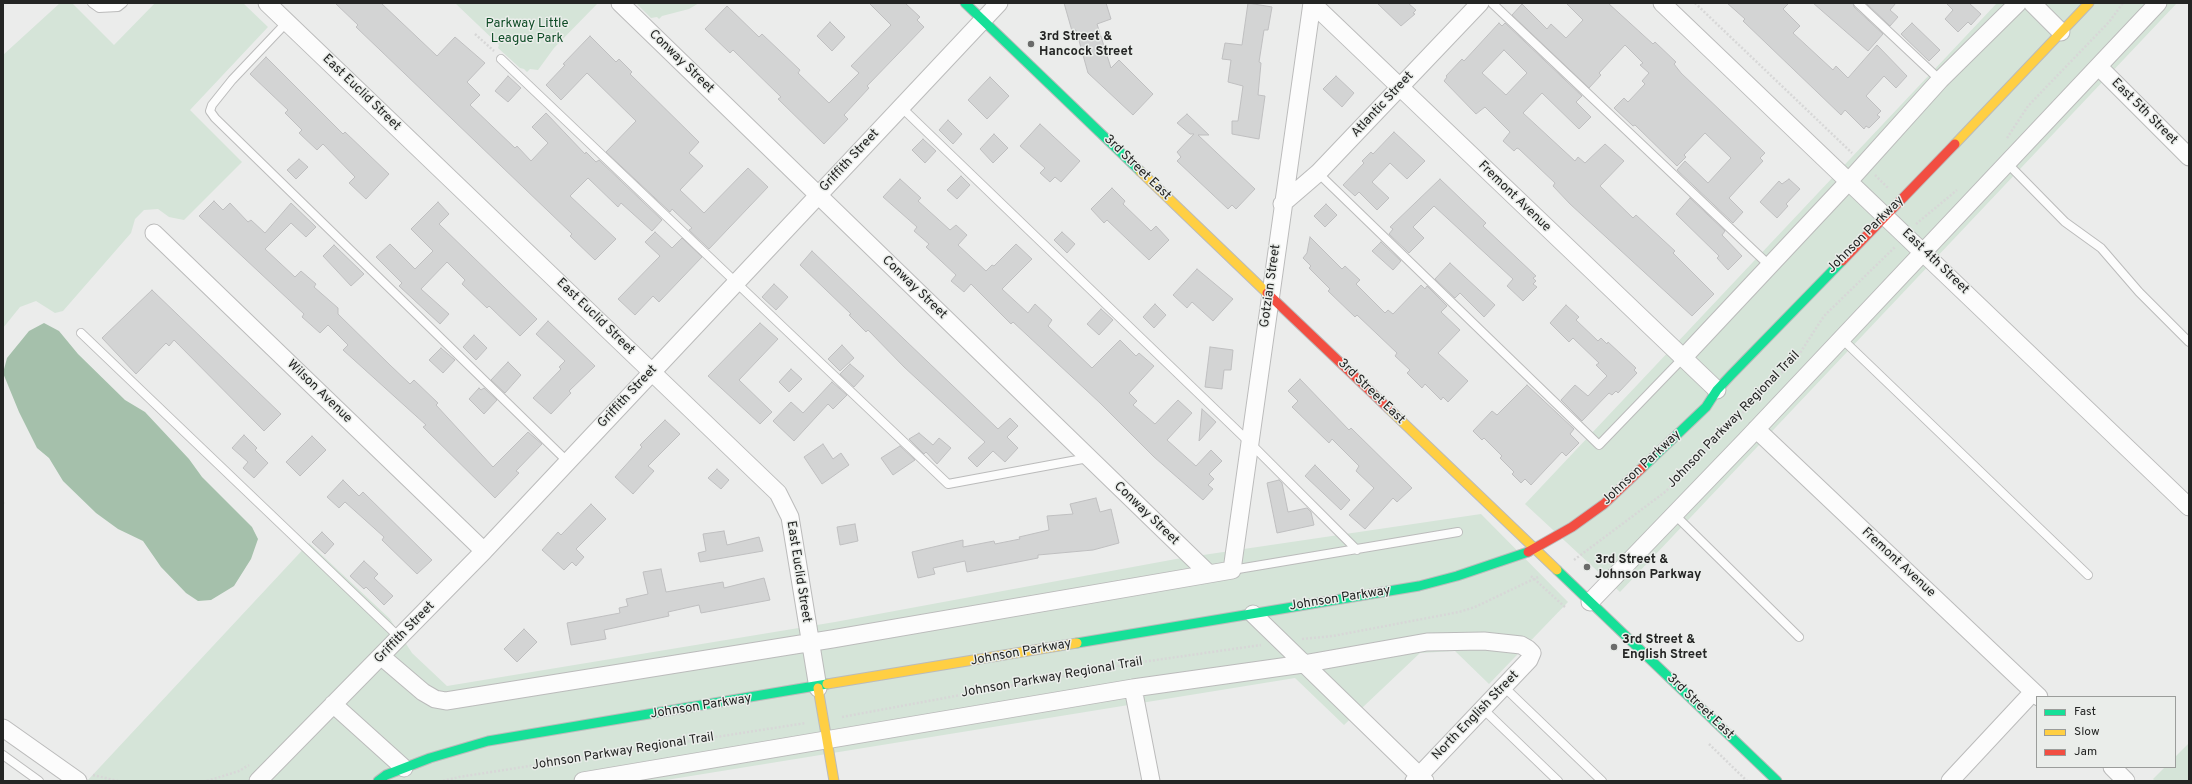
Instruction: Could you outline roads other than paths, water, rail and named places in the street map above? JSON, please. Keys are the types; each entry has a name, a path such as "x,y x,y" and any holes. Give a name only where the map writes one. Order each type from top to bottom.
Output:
{"street":[{"name":"East Euclid Street","path":"267,3 778,493 790,517 809,642 818,688"},
{"name":"Conway Street","path":"620,3 1208,573"},
{"name":"3rd Street East","path":"965,3 1777,781"},
{"name":"Griffith Street","path":"264,776 484,551 999,3"},
{"name":"Fremont Avenue","path":"1312,3 1717,390"},
{"name":"Gotzian Street","path":"1232,570 1282,204 1312,3"},
{"name":"Atlantic Street","path":"1282,204 1318,173 1480,3"},
{"name":"East 4th Street","path":"1662,3 1850,180 2189,507"},
{"path":"1683,358 1850,180 1940,80 2018,3"},
{"path":"2032,3 2061,32"},
{"name":"Johnson Parkway","path":"378,781 386,775 459,748 488,741 818,688 1419,586 1457,576 1535,549 1572,527 1604,504 1706,407 1717,390 1797,305 1887,216 2089,3"},
{"path":"1590,602 1675,515 2158,3"},
{"name":"East 5th Street","path":"2099,66 2189,157"},
{"name":"Wilson Avenue","path":"154,234 484,551"},
{"name":"Fremont Avenue","path":"1756,429 2036,694"},
{"path":"382,657 423,692 435,699 446,701 809,642 1232,570"},
{"path":"1253,614 1419,779"},
{"name":"North English Street","path":"1303,664 1427,642 1484,641 1521,645 1528,649 1532,653 1529,660 1482,708 1419,779"},
{"path":"583,781 1133,688 1303,664"},
{"path":"818,688 834,781"},
{"path":"1133,688 1151,781"},
{"path":"1952,780 2036,694"},
{"path":"333,704 404,768"},
{"path":"3,728 78,781"},
{"path":"2113,768 2126,781"}],"lane":[{"path":"92,3 99,8 118,7 123,3"},
{"path":"1492,3 1770,266"},
{"path":"1858,3 1940,80"},
{"path":"287,22 232,80 212,105 210,111 215,118 568,462"},
{"path":"501,59 948,484 1088,458"},
{"path":"901,107 1249,442 1357,550"},
{"path":"2007,163 2066,222 2101,248 2139,292 2189,342"},
{"path":"1318,173 1599,445 1683,358"},
{"path":"81,333 400,638"},
{"path":"1841,338 2088,575"},
{"path":"1675,515 1799,637"},
{"path":"1232,570 1458,532"},
{"path":"1503,686 1602,781"},
{"path":"1482,708 1558,781"},
{"path":"3,755 39,781"}],"place":[{"name":"3rd Street & Hancock Street","path":"1031,44"},
{"name":"3rd Street & Johnson Parkway","path":"1587,567"},
{"name":"3rd Street & English Street","path":"1614,647"}],"park label":[{"name":"Parkway Little League Park","path":"527,32"}]}
